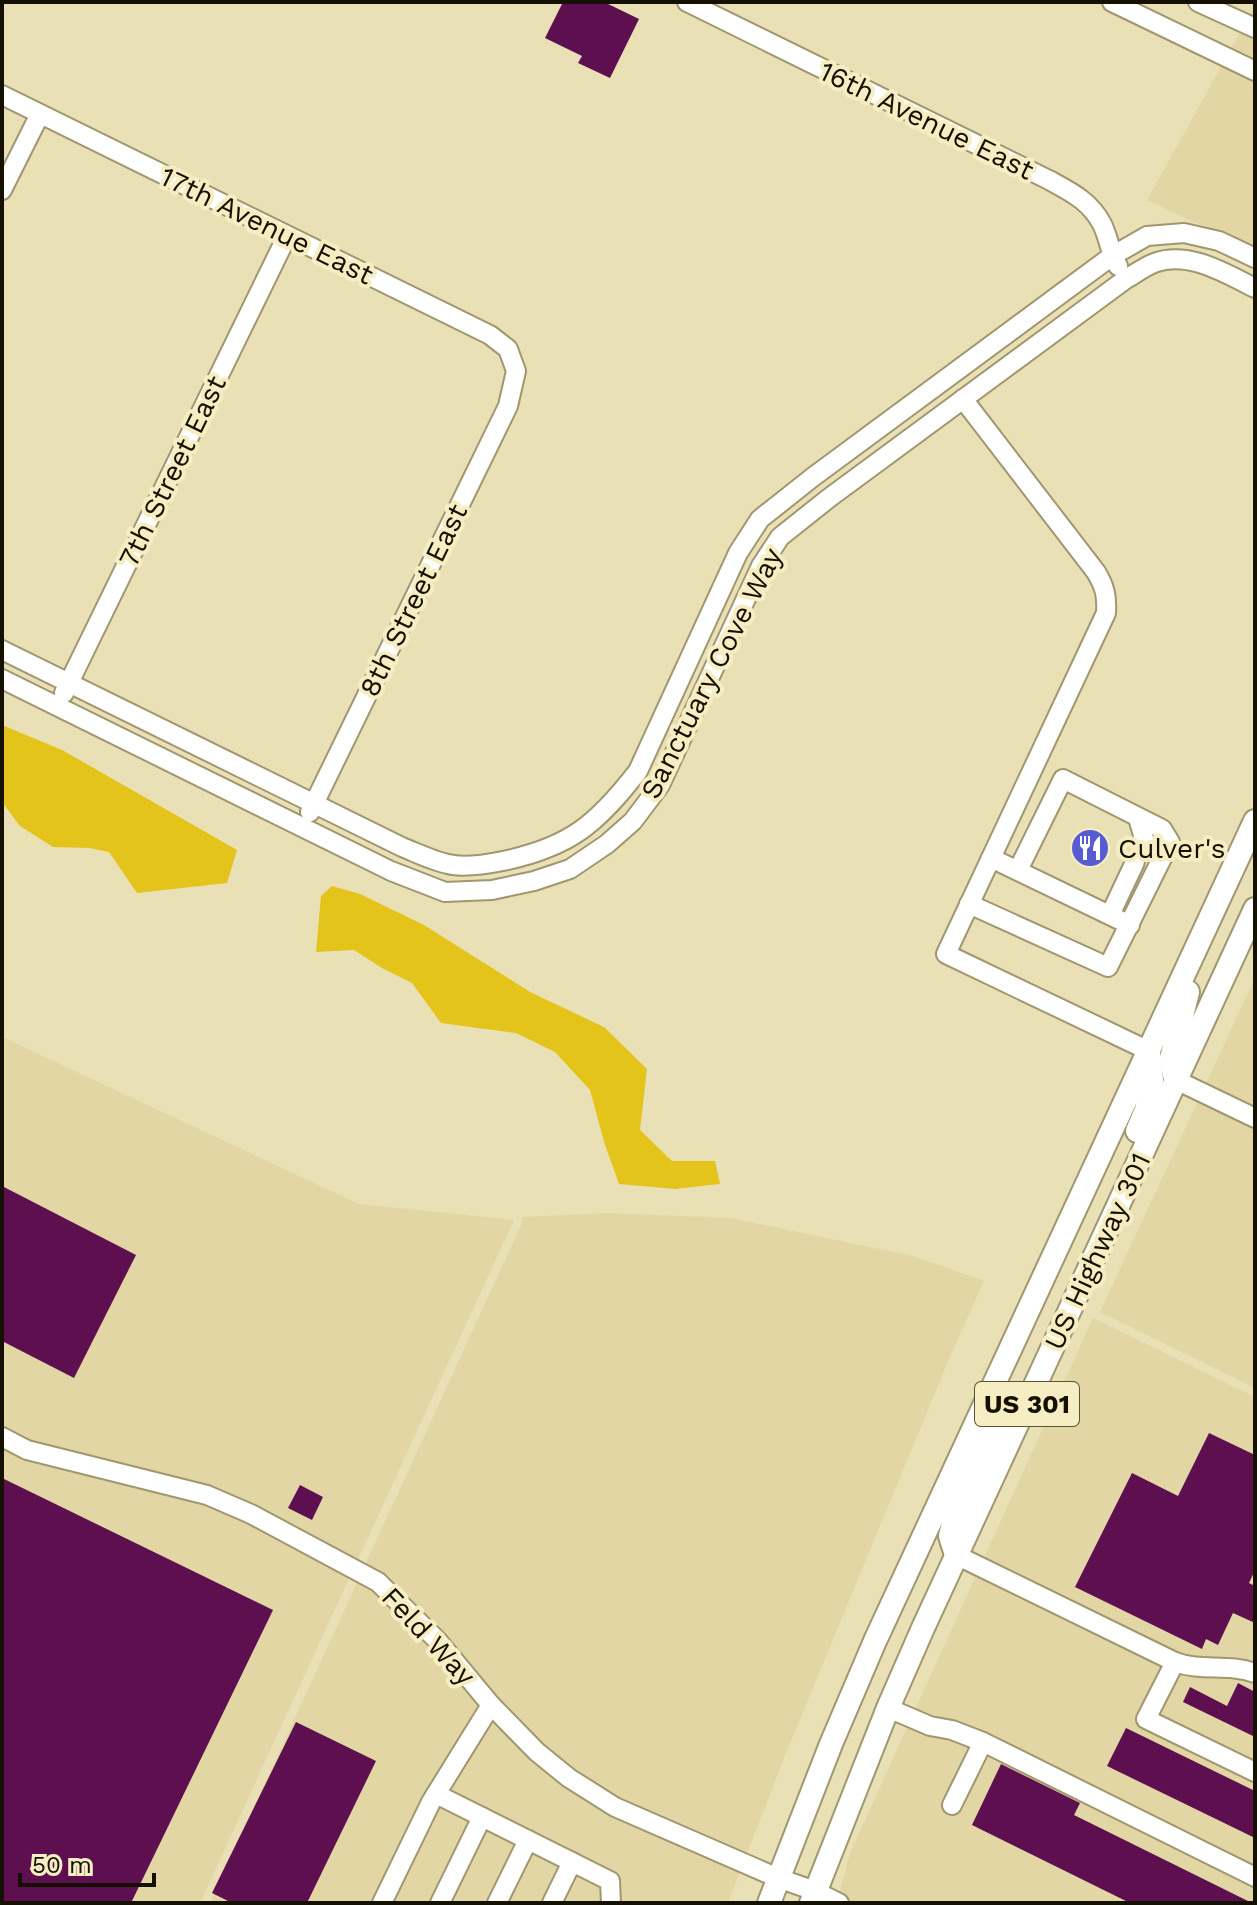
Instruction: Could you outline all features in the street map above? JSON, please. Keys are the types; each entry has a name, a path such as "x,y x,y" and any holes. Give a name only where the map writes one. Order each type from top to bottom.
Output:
{"main road":[{"name":"US 301","path":"769,1903 875,1641 1255,821"},
{"name":"US Highway 301","path":"813,1897 888,1708 956,1555 1255,909"},
{"path":"1176,1080 1171,1059 1204,932"},
{"path":"1101,1244 1099,1216 1146,1110 1152,1080 1149,1051"},
{"path":"956,1555 950,1536 954,1519 990,1438 1018,1334"}],"street":[{"name":"16th Avenue East","path":"687,2 1084,200 1102,225 1112,256 1126,279"},
{"path":"1112,2 1255,71"},
{"path":"1198,2 1255,28"},
{"name":"17th Avenue East","path":"2,95 490,335 508,349 516,371"},
{"path":"2,190 40,114"},
{"name":"Sanctuary Cove Way","path":"2,650 402,847 450,865 489,864 527,855 558,845 591,824 613,803 638,771 738,553 760,519 1112,256 1147,236 1184,233 1219,241 1255,258"},
{"name":"7th Street East","path":"58,707 287,236"},
{"name":"Sanctuary Cove Way","path":"2,679 391,871 445,892 492,890 534,881 570,869 607,844 633,821 660,785 761,566 780,537 1126,279 1156,262 1183,260 1210,266 1255,288"},
{"name":"8th Street East","path":"302,827 508,406 516,371"},
{"path":"963,399 1096,572 1105,587 1107,599 1106,613 946,954 1149,1051"},
{"path":"969,904 1108,967 1170,842 1162,829 1034,765"},
{"path":"1018,870 1063,779"},
{"path":"1110,915 1145,842 1138,818"},
{"path":"991,858 1130,925"},
{"path":"1176,1080 1255,1118"},
{"name":"Feld Way","path":"2,1437 27,1450 207,1495 251,1514 378,1582 437,1640 491,1705 537,1752 569,1778 615,1807 778,1878 813,1897 839,1903"},
{"path":"956,1555 1175,1662 1197,1668 1230,1667 1255,1673"},
{"path":"1175,1662 1146,1719 1255,1772"},
{"path":"382,1903 436,1794 491,1705"},
{"path":"888,1708 930,1726 952,1730 983,1742 1255,1877"},
{"path":"952,1805 983,1742"},
{"path":"436,1794 610,1881 611,1903"},
{"path":"440,1903 482,1817"},
{"path":"497,1903 528,1840"},
{"path":"552,1903 572,1862"}],"shaded area":[{"path":"1255,5 1255,61 1231,49"},
{"path":"1222,65 1255,81 1255,248 1147,200"},
{"path":"2,725 62,750 237,850 227,883 137,893 109,852 53,847 20,826 2,802"},
{"path":"332,886 360,894 424,925 530,992 604,1027 647,1069 640,1130 672,1161 715,1161 720,1184 675,1189 619,1184 590,1090 555,1052 516,1033 441,1023 412,983 354,950 316,952 321,896"},
{"path":"1255,978 1255,1108 1206,1084"},
{"path":"2,1037 359,1204 514,1220 200,1903 2,1903"},
{"path":"1198,1101 1255,1128 1255,1388 1100,1312"},
{"path":"608,1213 731,1218 913,1256 984,1281 784,1758 728,1903 210,1903 522,1223 522,1217"},
{"path":"1093,1318 1255,1397 1255,1903 837,1903 850,1853"}],"building":[{"path":"563,2 604,2 639,19 610,78 578,63 582,56 545,38"},
{"path":"2,1186 136,1255 74,1378 2,1341"},
{"path":"1209,1433 1255,1455 1255,1570 1249,1583 1255,1586 1255,1623 1233,1613 1218,1645 1206,1639 1202,1649 1075,1587 1132,1473 1178,1496"},
{"path":"2,1478 273,1610 131,1903 2,1903"},
{"path":"300,1485 323,1497 312,1520 288,1508"},
{"path":"1238,1683 1255,1692 1255,1737 1183,1702 1190,1687 1227,1706"},
{"path":"296,1722 376,1761 307,1903 232,1903 212,1893"},
{"path":"1126,1728 1255,1791 1255,1838 1107,1766"},
{"path":"1001,1764 1080,1803 1074,1815 1252,1903 1130,1903 972,1825"}],"place":[{"name":"Culver's","path":"1090,848"}]}
